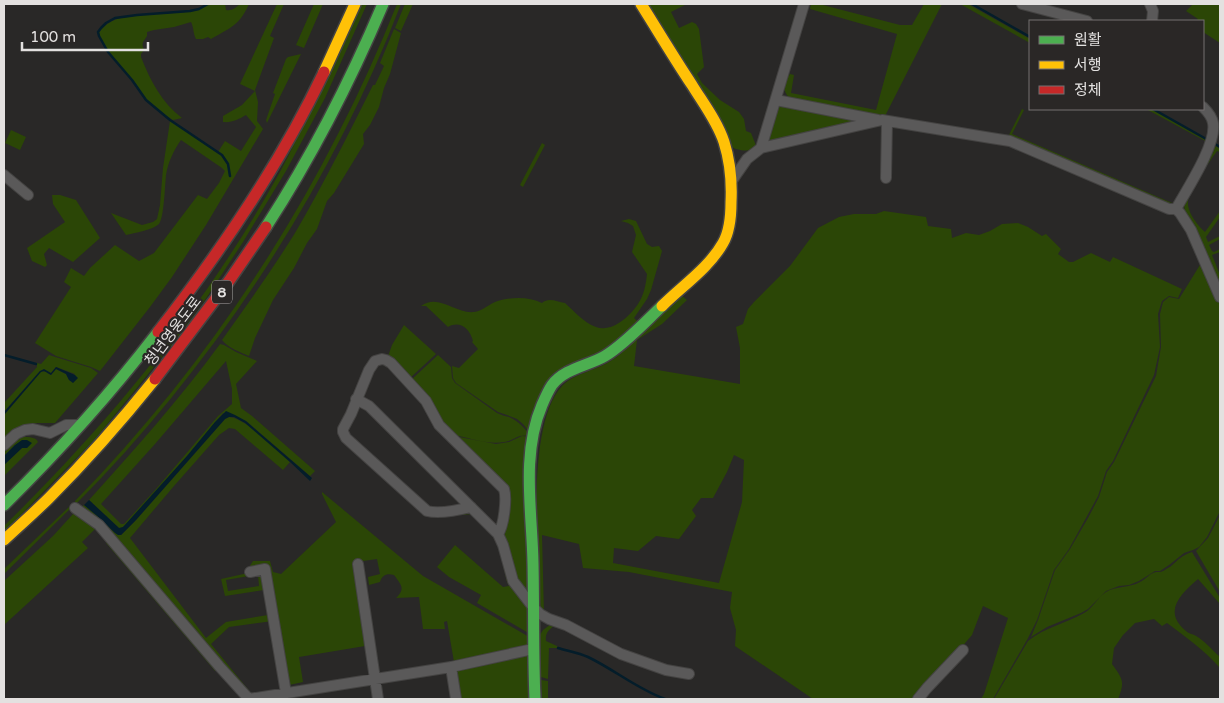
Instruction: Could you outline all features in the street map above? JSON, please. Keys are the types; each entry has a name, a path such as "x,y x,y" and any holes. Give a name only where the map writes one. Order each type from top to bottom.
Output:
{"main road":[{"name":"청년영웅도로","path":"4,505 81,426 128,372 211,263 251,204 287,142 320,81 355,4"},
{"name":"청년영웅도로","path":"4,540 48,498 148,389 232,278 273,217 310,154 343,93 383,4"},
{"path":"535,699 530,511 531,449 535,424 545,395 554,382 568,371 596,361 612,351 709,261 724,242 728,231 731,182 727,154 718,129 641,4"}],"street":[{"path":"761,148 804,4"},
{"path":"1022,4 1083,20"},
{"path":"1150,4 1153,11 1152,20"},
{"path":"776,100 884,121 1010,141 1168,209 1176,209 1191,230 1220,296"},
{"path":"1176,209 1212,142 1216,117 1204,108"},
{"path":"731,182 747,159 761,148 884,121"},
{"path":"884,121 886,178"},
{"path":"4,175 28,195"},
{"path":"471,507 434,512 427,510 346,438 343,429 372,364 382,360 391,363 426,400 439,425 504,489 502,529 498,534"},
{"path":"356,400 369,406 498,534 513,580 540,614 566,625 621,654 666,670 689,674"},
{"path":"4,445 16,434 25,430 33,429 50,433 66,425 81,426"},
{"path":"75,508 99,525 249,699 451,667 533,649"},
{"path":"358,564 378,699"},
{"path":"250,572 265,569 286,693"},
{"path":"918,699 963,650"},
{"path":"451,667 456,699"}],"green space":[{"path":"209,4 225,4 226,10 228,10 240,4 249,4 238,21 229,29 211,39 208,37 196,39 191,22 147,32 143,43 144,50 141,57 148,74 168,105 182,118 173,120 146,99 132,79 107,51 99,32 107,24 117,19 142,14 180,13 198,9"},
{"path":"277,4 284,4 270,36 274,38 255,90 258,102 257,121 263,129 206,225 150,307 100,371 56,356 35,343 71,287 64,282 71,268 84,276 115,245 139,261 154,253 198,195 207,199 225,171 181,140 167,170 163,208 159,224 148,230 126,235 111,213 142,225 157,219 170,121 222,156 227,163 224,157 218,152 225,141 241,151 256,127 246,115 235,120 223,122 223,116 242,105 255,91 240,84"},
{"path":"314,4 323,4 304,48 296,45"},
{"path":"362,4 367,4 325,98 286,171 207,297 171,346 96,438 4,532 4,526 44,486 120,402 190,313 222,267 253,219 281,170"},
{"path":"397,4 401,4 372,73 340,140 304,206 264,270 221,333 175,393 127,450 76,504 75,501 126,446 174,389 219,330 261,268 300,205 335,140 368,73"},
{"path":"405,4 413,4 401,31 395,28"},
{"path":"648,4 685,5 671,12 679,28 692,22 699,29 704,67 697,74 702,83 720,100 739,112 744,119 746,131 751,133 757,148 743,150 731,146"},
{"path":"811,4 819,4 900,25 912,25 924,4 942,4 885,116 790,99 787,96 784,86 790,74 794,75 791,93 876,110 897,34 810,9"},
{"path":"960,4 968,4 1029,38 1029,42"},
{"path":"1193,4 1220,4 1220,43 1204,33 1204,20 1197,20 1186,11"},
{"path":"394,29 401,33 379,107 363,134 364,144 334,193 327,201 317,229 273,300 255,338 249,356 234,350 222,340 295,233 315,197 384,66 380,63"},
{"path":"301,54 267,123 266,120 275,94 273,93 286,59"},
{"path":"779,104 863,120 770,143 769,137"},
{"path":"1022,109 1024,110 1012,134 1172,203 1175,202 1209,143 1148,110 1153,110 1211,143 1173,206 1008,137"},
{"path":"11,130 26,137 20,150 5,143"},
{"path":"542,143 545,145 523,187 520,185"},
{"path":"1216,146 1220,149 1220,152 1217,151 1200,176 1189,197 1188,206 1196,223 1205,232 1220,211 1220,217 1206,237 1208,242 1220,236 1220,239 1209,245 1214,252 1220,249 1220,252 1212,255 1220,275 1220,287 1185,212 1184,205 1197,177"},
{"path":"52,195 60,195 76,200 100,238 73,262 49,248 44,254 47,265 45,267 32,261 27,248 65,222 53,204"},
{"path":"884,211 926,217 928,226 951,229 952,238 966,233 979,235 1002,224 1018,223 1042,236 1046,234 1061,249 1058,254 1069,262 1073,262 1091,253 1110,262 1113,257 1182,289 1178,298 1169,296 1162,301 1158,314 1160,347 1154,375 1113,461 1106,471 1098,496 1069,549 1054,570 1037,620 993,699 981,699 1008,618 983,606 972,635 913,699 813,699 735,646 736,630 730,608 732,592 629,572 583,568 579,544 542,535 544,614 541,613 536,495 538,461 550,405 562,386 573,378 606,364 617,357 681,295 687,300 662,324 637,340 634,366 740,384 740,348 736,327 743,324 748,309 790,266 818,228 839,217 854,214 876,214","holes":["734,455 744,460 742,502 719,583 613,563 614,548 638,551 656,536 679,539 696,516 692,510 701,498 713,498"]},
{"path":"629,219 636,221 647,244 652,247 659,246 662,251 651,290 634,318 638,322 605,352 557,371 549,379 531,434 517,419 498,412 456,383 453,378 452,366 459,368 478,349 472,342 467,329 460,325 448,327 426,306 421,306 434,302 467,312 474,312 506,299 525,298 542,303 547,300 553,300 565,303 591,325 602,328 614,326 630,314 638,304 647,278 647,274 632,252 636,235 633,226 621,221"},
{"path":"1203,260 1220,301 1220,511 1207,537 1199,547 1184,553 1160,571 1155,571 1139,581 1106,591 1088,609 1047,627 1031,637 1055,570 1070,549 1099,497 1107,472 1114,462 1156,376 1161,347 1160,314 1163,302 1169,297 1179,299"},
{"path":"404,325 436,354 410,378 387,359 392,345"},
{"path":"220,344 257,361 236,384 241,408 315,471 310,476 246,421 223,413 126,525 119,528 89,500 189,385","holes":["226,361 232,389 232,404 218,416 124,524 121,524 101,504"]},
{"path":"49,355 91,368 98,373 55,423 27,424 16,429 4,439 4,415 42,371 4,412 4,403 37,367 37,363 41,364","holes":["56,367 75,374 69,380 66,374 56,369 51,375 46,372 51,373"]},
{"path":"438,355 451,367 452,378 455,383 497,413 509,417 522,425 531,436 519,436 499,443 459,436 454,437 411,380"},
{"path":"229,417 244,423 290,462 283,470 235,429 229,428 219,435 130,538 206,638 226,622 268,615 264,590 225,596 221,579 248,573 249,576 226,580 228,591 259,586 258,575 263,573 273,621 229,627 211,644 251,693 249,694 81,508 84,505 121,535 225,419"},
{"path":"522,436 531,437 527,592 516,581 504,535 507,493 455,438 459,437 496,444 509,442"},
{"path":"24,437 34,438 38,442 4,476 4,465 22,448 27,448 15,445 4,456 4,450 15,441"},
{"path":"390,480 429,514 471,512 492,531 499,541 511,581 530,609 530,634 477,603 481,595 449,577 437,567 455,545 503,587 509,586 496,538 473,514 432,517 426,515"},
{"path":"322,492 423,576 531,638 527,645 523,648 454,662 447,621 444,622 445,629 423,629 419,597 396,598 402,589 394,575 385,575 380,582 369,585 368,577 380,574 377,559 356,562 365,646 299,657 303,682 289,685 269,567 248,569 253,561 270,561 273,572 281,574 336,522"},
{"path":"71,505 73,506 4,574 4,569"},
{"path":"76,513 98,526 82,542 88,548 4,625 4,581"},
{"path":"1220,515 1220,592 1196,551 1208,538"},
{"path":"109,540 218,668 215,671 106,543"},
{"path":"1192,552 1220,598 1220,604 1198,579 1180,597 1175,610 1175,617 1188,633 1202,640 1220,657 1220,668 1174,628 1167,623 1162,626 1154,619 1135,623 1114,648 1112,664 1122,681 1122,688 1118,699 994,699 1028,641 1041,632 1084,613 1106,592 1140,582 1156,572 1164,571 1183,556"},
{"path":"551,624 554,626 547,632 546,641 558,648 549,648 548,679 541,677 540,635"},
{"path":"528,653 532,699 460,699 455,668"},
{"path":"541,680 548,681 548,699 542,699"}],"water":[{"path":"56,367 78,378 73,383 66,374 56,369 51,375 44,371 41,372 4,415 4,412 40,371 44,369 51,373"},
{"path":"226,411 246,421 312,478 310,481 245,423 234,417 229,417 225,419 121,535 115,533 84,505 89,500 119,528 123,527"},
{"path":"22,440 32,443 27,448 22,448 4,465 4,456"}],"waterway":[{"path":"208,4 190,11 115,18 106,23 98,32 108,52 146,100 170,120 222,155 228,164 230,176"},
{"path":"972,4 1029,36"},
{"path":"1155,110 1208,140"},
{"path":"1215,144 1220,147"},
{"path":"4,355 36,364"},
{"path":"558,648 588,657 645,690 665,699"}],"traffic: fast":[{"path":"266,227 299,173 329,118 383,4"},
{"path":"535,699 533,563 529,483 532,443 542,405 557,379 570,371 605,356 635,332 662,306"},
{"path":"4,505 84,421 158,332"}],"traffic: slow":[{"path":"324,72 355,4"},
{"path":"641,4 718,127 726,149 731,179 729,228 723,243 703,269 662,306"},
{"path":"4,540 77,469 155,379"}],"traffic: jam":[{"path":"158,332 227,239 269,174 307,107 324,72"},
{"path":"155,379 229,281 266,227"}]}
